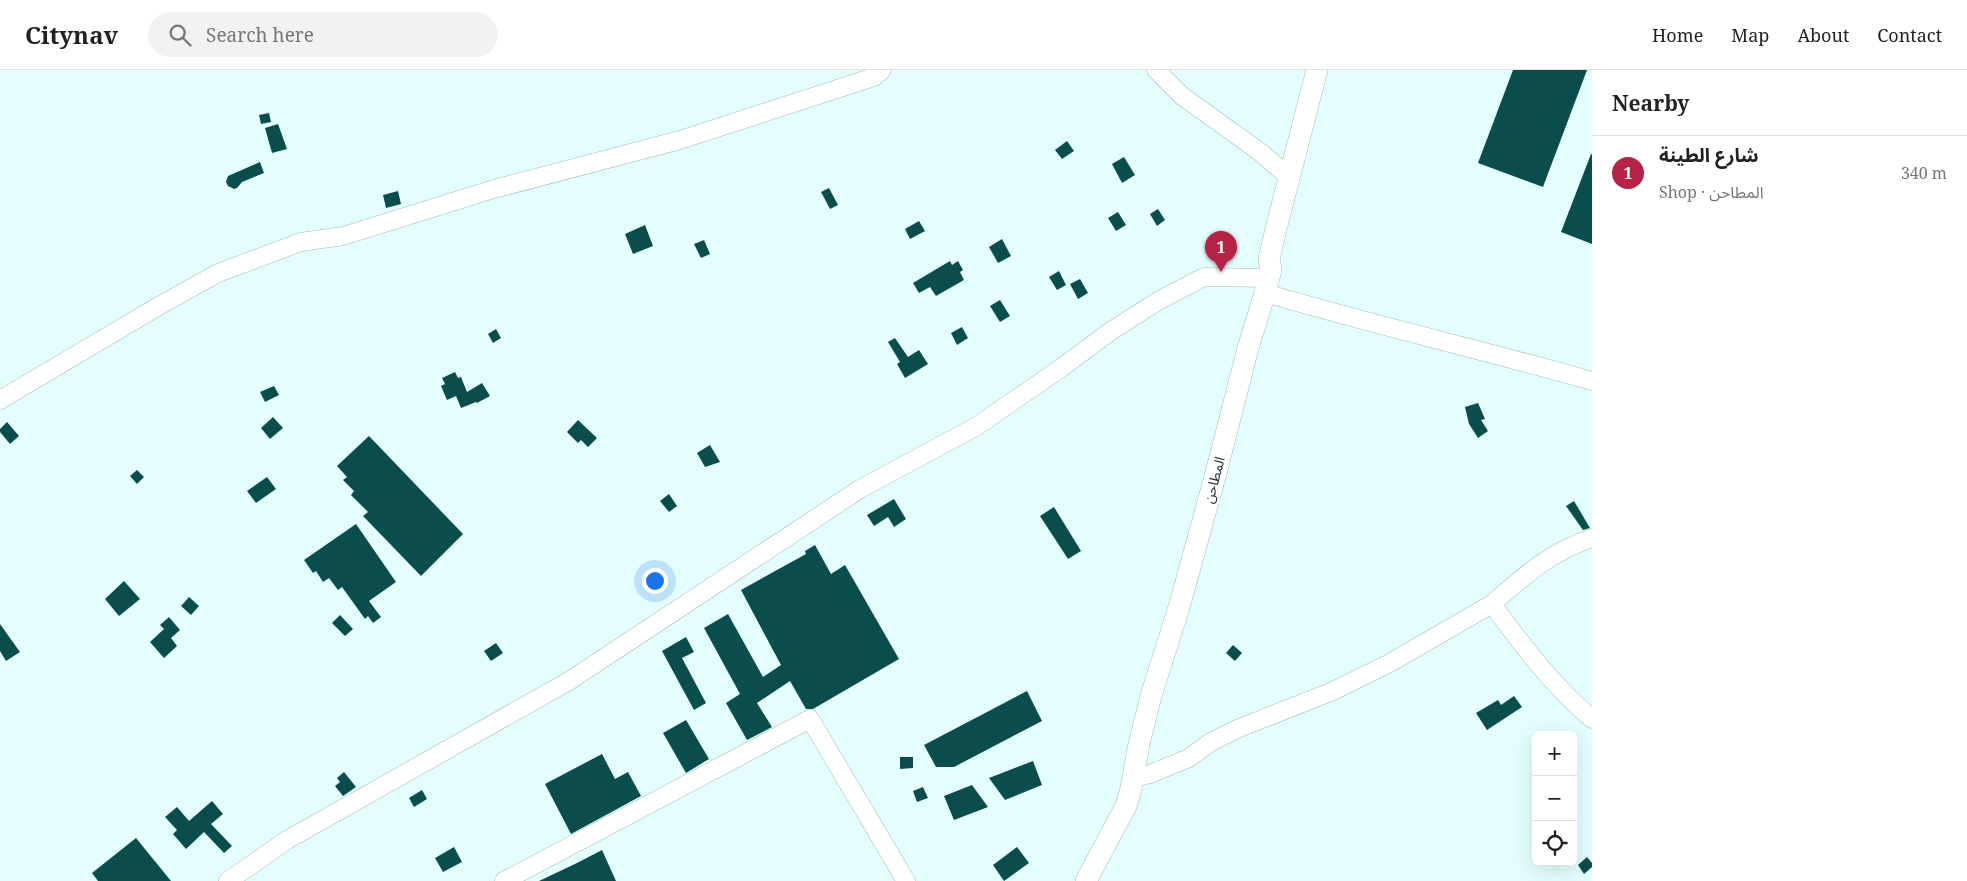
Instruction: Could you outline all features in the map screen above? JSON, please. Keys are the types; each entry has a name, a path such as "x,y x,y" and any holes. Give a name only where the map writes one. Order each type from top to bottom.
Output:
{"main road":[{"name":"المطاحن","path":"1086,881 1126,806 1134,778 1139,744 1151,696 1180,604 1248,348 1271,270 1269,259 1317,70"}],"street":[{"path":"0,400 218,273 301,242 343,236 494,189 680,140 874,77 882,70"},
{"path":"1156,70 1182,96 1260,152 1289,176"},
{"path":"228,881 287,840 569,681 860,489 977,426 1062,368 1111,331 1158,301 1204,277 1267,285 1347,317 1592,381"},
{"path":"1134,778 1150,774 1189,758 1211,742 1237,729 1333,691 1388,664 1492,604 1538,564 1560,551 1592,538"},
{"path":"1492,604 1539,668 1573,704 1592,720"},
{"path":"504,881 810,719 906,881"}],"building":[{"path":"1513,70 1587,70 1543,187 1478,163"},
{"path":"269,113 271,122 261,124 259,115"},
{"path":"278,124 287,149 272,153 265,128"},
{"path":"1067,141 1074,151 1062,159 1055,150"},
{"path":"1592,154 1592,244 1561,232"},
{"path":"1124,157 1135,175 1122,183 1112,164"},
{"path":"260,162 264,173 242,182 237,188 234,189 228,186 226,182 228,176"},
{"path":"829,188 838,205 830,209 821,192"},
{"path":"398,191 401,204 386,208 383,195"},
{"path":"1158,209 1165,220 1157,226 1150,214"},
{"path":"1118,212 1126,225 1116,231 1108,218"},
{"path":"919,221 925,231 910,239 905,229"},
{"path":"645,225 653,246 633,254 625,234"},
{"path":"1002,239 1011,256 998,263 989,247"},
{"path":"704,240 710,254 701,258 694,244"},
{"path":"950,261 952,265 958,261 963,270 960,272 964,280 936,296 930,287 919,293 913,283"},
{"path":"1059,271 1066,285 1057,290 1049,277"},
{"path":"1080,279 1088,293 1078,299 1070,284"},
{"path":"1000,300 1010,316 1000,322 990,306"},
{"path":"962,327 968,338 957,345 951,333"},
{"path":"496,329 501,338 493,343 488,334"},
{"path":"895,338 908,357 919,350 928,364 905,378 897,364 900,362 888,342"},
{"path":"455,372 458,378 461,377 467,392 482,383 490,396 461,408 456,396 447,400 441,386 445,384 442,378"},
{"path":"274,386 279,395 265,402 260,392"},
{"path":"1478,403 1485,419 1481,420 1488,431 1478,438 1469,424 1465,407"},
{"path":"273,417 283,428 270,439 261,428"},
{"path":"578,420 597,438 588,447 581,440 578,443 567,432"},
{"path":"7,422 19,436 10,444 0,432 0,429"},
{"path":"369,436 463,534 421,576 363,516 368,512 351,495 354,491 343,480 347,477 337,466"},
{"path":"710,445 720,462 705,467 697,453"},
{"path":"137,470 144,477 137,484 130,476"},
{"path":"267,477 276,489 256,503 247,491"},
{"path":"669,494 677,506 669,512 660,501"},
{"path":"894,499 906,519 894,527 888,517 874,526 867,515"},
{"path":"1574,501 1590,528 1583,530 1566,506"},
{"path":"1054,507 1081,551 1068,559 1040,516"},
{"path":"356,524 396,582 369,601 381,617 373,623 368,616 365,619 342,587 338,590 329,578 323,582 316,571 313,573 304,560"},
{"path":"815,545 831,574 845,565 899,659 813,709 806,709 790,681 757,703 772,727 747,740 726,703 740,694 704,628 728,614 763,677 781,665 741,590 806,554 805,551"},
{"path":"124,581 140,599 119,616 105,599"},
{"path":"189,597 199,606 191,615 181,606"},
{"path":"340,615 353,629 345,636 332,623"},
{"path":"169,617 180,630 171,638 177,646 164,658 150,642 164,629 160,625"},
{"path":"0,624 20,652 6,661 0,651"},
{"path":"686,637 694,652 682,658 706,703 694,710 662,651"},
{"path":"496,643 503,653 491,661 484,651"},
{"path":"1233,645 1242,653 1235,661 1226,653"},
{"path":"1027,691 1042,721 954,767 936,767 924,745"},
{"path":"1514,696 1522,707 1487,730 1476,713 1498,700 1501,705"},
{"path":"686,720 709,759 686,773 663,733"},
{"path":"602,754 615,779 628,772 641,796 571,834 545,784"},
{"path":"900,757 913,757 913,768 900,769"},
{"path":"1033,761 1042,785 1005,800 989,778"},
{"path":"344,772 356,787 343,796 335,786 340,782 337,778"},
{"path":"972,785 988,807 954,820 944,796"},
{"path":"923,787 928,798 917,802 913,791"},
{"path":"422,790 427,799 414,807 409,798"},
{"path":"212,801 223,814 211,824 232,846 224,853 204,832 186,849 173,834 177,830 165,817 177,807 189,821"},
{"path":"136,838 171,881 98,881 92,873"},
{"path":"454,847 462,862 443,872 435,858"},
{"path":"1017,847 1029,863 1004,881 993,865"},
{"path":"602,850 616,881 539,881 577,863"},
{"path":"1587,857 1592,863 1592,867 1584,874 1578,865"}],"place":[{"name":"شارع الطينة","path":"1221,272"}]}
